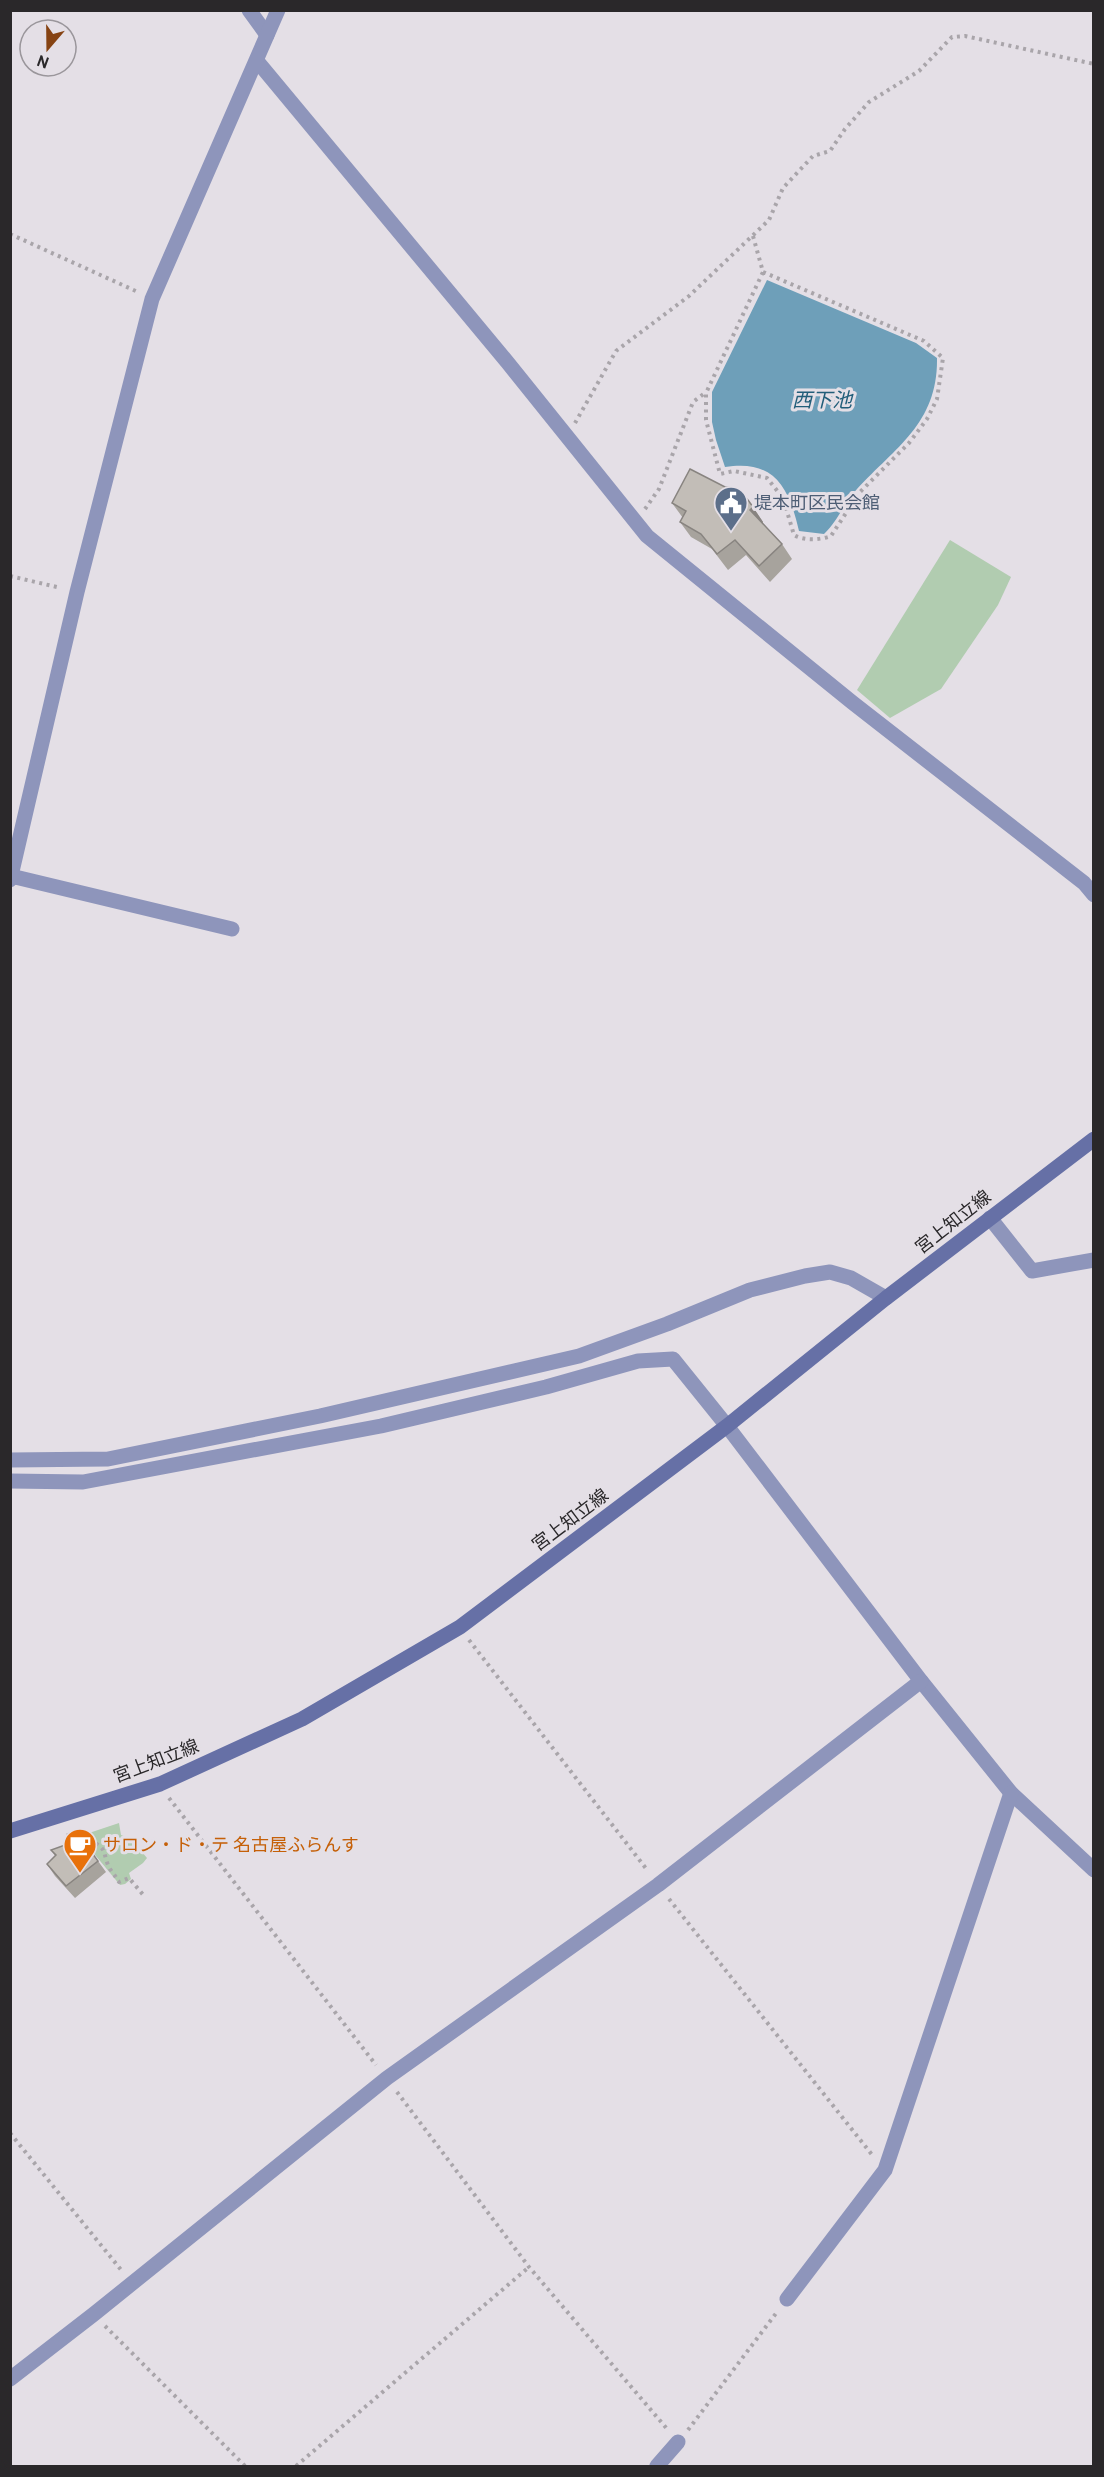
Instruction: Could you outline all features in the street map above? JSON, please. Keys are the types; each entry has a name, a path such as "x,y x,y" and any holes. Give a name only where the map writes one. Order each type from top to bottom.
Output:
{"main road":[{"name":"宮上知立線","path":"10,1831 160,1784 302,1719 460,1627 727,1426 886,1298 1094,1139"}],"street":[{"path":"249,10 267,36"},
{"path":"232,929 11,878 77,592 152,299 258,61 278,10"},
{"path":"258,61 647,536 853,703 1084,883 1094,895"},
{"path":"990,1218 1032,1271 1094,1260"},
{"path":"10,1460 108,1459 320,1416 579,1356 750,1290 805,1276 830,1272 851,1278 886,1298"},
{"path":"10,1482 83,1482 381,1426 546,1387 638,1361 673,1359 727,1426 921,1681 1011,1793 1094,1870"},
{"path":"10,2379 132,2284 387,2078 658,1885 921,1681"},
{"path":"787,2299 885,2170 1011,1793"},
{"path":"657,2466 678,2442"}],"path":[{"path":"568,437 616,351 689,296 769,220 783,188 813,156 830,151 845,129 869,102 920,71 952,37 964,36 1094,64"},
{"path":"10,234 152,299"},
{"path":"753,236 763,272 706,393 706,420 720,474 734,471 767,477 783,498 794,534 799,538 823,539 831,536 858,493 909,442 927,419 938,399 943,358 924,341 763,272"},
{"path":"633,518 649,506 659,489 693,402 706,393"},
{"path":"10,576 77,592"},
{"path":"160,1784 169,1799 387,2078 529,2267 678,2442 787,2299"},
{"path":"68,1833 73,1851 90,1841 100,1846 106,1853 108,1866 119,1882 129,1878 145,1898"},
{"path":"10,2133 132,2284"},
{"path":"296,2466 529,2267"},
{"path":"94,2314 245,2466"}],"green space":[{"path":"950,540 1011,577 998,605 941,689 890,718 857,690"},
{"path":"119,1823 121,1835 131,1839 147,1858 129,1873 131,1879 120,1885 91,1850 73,1855 86,1838 86,1834"}],"water":[{"name":"西下池","path":"767,280 916,343 937,358 935,381 922,417 900,446 852,494 824,534 799,531 784,490 768,472 742,466 725,467 716,440 712,422 712,392"}],"building":[{"name":"堤本町区民会館","path":"690,469 725,487 735,488 753,507 750,510 782,544 759,566 735,540 717,554 701,534 680,522 686,511 672,503"},
{"path":"82,1839 98,1861 66,1886 47,1864 56,1855 51,1850"}],"place":[{"name":"堤本町区民会館","path":"731,532"},
{"name":"サロン・ド・テ 名古屋ふらんす","path":"80,1874"}]}
